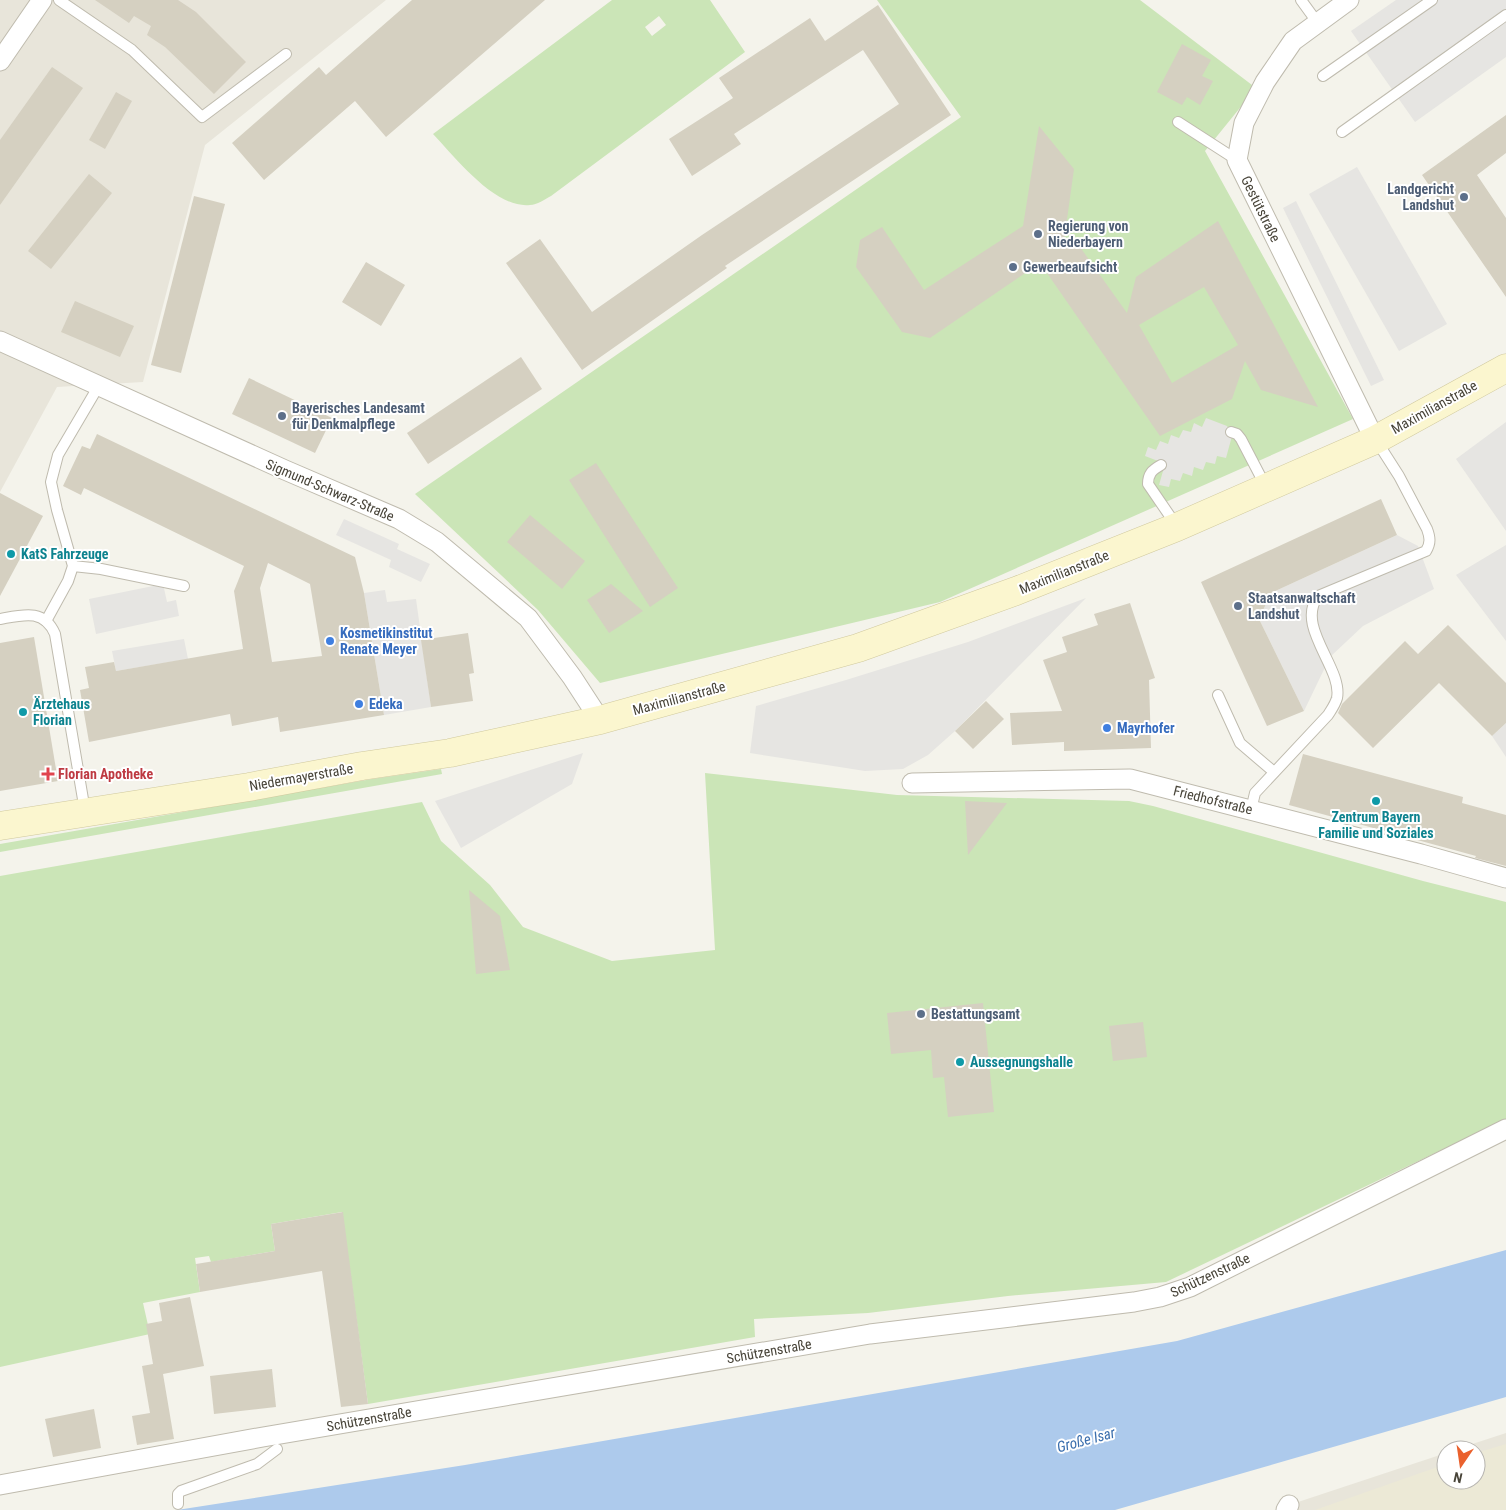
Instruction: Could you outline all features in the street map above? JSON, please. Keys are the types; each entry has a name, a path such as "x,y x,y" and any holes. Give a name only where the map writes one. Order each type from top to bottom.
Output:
{"main road":[{"name":"Maximilianstraße","path":"600,720 858,648 1016,591 1177,527 1375,440 1506,368"},
{"name":"Niedermayerstraße","path":"0,826 450,753 600,720"}],"street":[{"path":"0,60 42,0"},
{"name":"Gestütstraße","path":"1348,0 1293,41 1265,82 1244,123 1237,160 1375,440"},
{"name":"Sigmund-Schwarz-Straße","path":"0,342 399,519 437,542 528,618 572,677 600,720"},
{"name":"Friedhofstraße","path":"912,783 1130,779 1506,878"},
{"name":"Schützenstraße","path":"0,1485 254,1439 870,1334 1134,1302 1160,1297 1190,1287 1506,1129"}],"lane":[{"path":"59,0 132,50 202,117 286,54"},
{"path":"1301,0 1317,22"},
{"path":"1324,76 1432,0"},
{"path":"1342,132 1506,15"},
{"path":"1178,122 1237,160"},
{"path":"46,621 68,581 73,566 51,482 58,455 98,387"},
{"path":"1231,432 1241,438 1266,488"},
{"path":"1251,810 1255,793 1328,715 1337,697 1333,677 1311,619 1313,603 1318,596 1426,551 1429,546 1430,537 1427,529 1399,476 1375,440"},
{"path":"1161,465 1150,472 1148,484 1177,527"},
{"path":"73,566 184,586"},
{"path":"0,619 32,614 46,621 52,627 55,634 85,812"},
{"path":"1218,696 1240,743 1274,772"},
{"path":"178,1504 178,1494 181,1491 257,1464 277,1448"}],"shaded area":[{"path":"0,0 386,0 205,145 143,382 57,387 0,492"},
{"path":"1396,0 1506,0 1506,57 1415,122 1351,31"},
{"path":"1357,167 1447,324 1399,351 1309,194"},
{"path":"1296,201 1384,380 1371,386 1283,208"},
{"path":"1206,418 1227,426 1232,436 1226,458 1217,456 1215,464 1206,462 1203,470 1194,467 1192,476 1183,473 1180,481 1171,479 1169,487 1159,485 1163,471 1158,461 1145,456 1148,447 1156,450 1160,441 1168,444 1171,435 1179,438 1183,430 1191,432 1194,423 1202,427"},
{"path":"1506,422 1506,531 1456,459"},
{"path":"344,519 399,544 397,549 430,564 421,582 389,567 391,560 336,535"},
{"path":"1397,535 1418,546 1434,589 1363,626 1330,657 1304,711 1259,619 1271,593"},
{"path":"1506,545 1506,641 1456,575"},
{"path":"163,584 167,602 176,600 179,616 96,634 89,599"},
{"path":"385,590 387,602 416,599 431,707 384,715 364,593"},
{"path":"1086,598 955,731 928,755 903,769 865,771 750,753 756,706 968,642"},
{"path":"184,639 188,659 116,671 112,651"},
{"path":"1506,723 1506,757 1492,736"},
{"path":"583,753 572,784 461,848 435,801"},
{"path":"1506,1433 1506,1510 1286,1510 1289,1505 1436,1456 1436,1490 1486,1490 1485,1440"},
{"path":"1506,1444 1506,1510 1315,1510 1436,1468 1436,1490 1486,1490 1486,1450"}],"green space":[{"path":"612,0 710,0 745,52 551,196 533,205 517,204 503,199 490,190 464,168 433,134","holes":["659,16 666,25 652,36 645,27"]},
{"path":"877,0 1140,0 1256,88 1205,151 1353,419 940,602 600,683 538,610 415,494 961,117"},
{"path":"441,769 442,774 0,852 0,844 372,779"},
{"path":"705,773 897,795 1129,801 1506,902 1506,1119 1166,1282 1008,1296 868,1313 754,1319 755,1337 368,1404 342,1212 271,1224 275,1251 211,1262 209,1256 195,1258 200,1292 143,1303 150,1334 0,1367 0,876 422,802 441,841 490,885 523,927 612,961 715,950"}],"water":[{"name":"Große Isar","path":"1506,1250 1506,1397 1115,1510 177,1510 465,1465 1177,1341"}],"building":[{"path":"95,0 178,0 196,12 246,62 214,94 165,47 147,35 151,26 134,16 129,23"},
{"path":"412,0 545,0 386,137 355,101 264,180 232,143 319,67 326,75"},
{"path":"878,5 951,115 725,266 727,268 582,370 506,263 540,239 592,312 702,235 899,104 863,50 734,134 741,144 692,176 669,139 733,98 719,78 810,18 825,41"},
{"path":"1182,44 1211,60 1202,76 1213,81 1200,105 1187,97 1182,105 1157,92"},
{"path":"52,67 83,88 0,205 0,140"},
{"path":"116,92 132,101 105,149 89,140"},
{"name":"Landgericht Landshut","path":"1506,115 1506,153 1477,175 1506,218 1506,297 1422,175"},
{"path":"1039,126 1074,169 1063,248 1080,247 1127,313 1136,277 1218,221 1318,407 1261,390 1245,361 1232,399 1160,436 1040,263 930,338 902,332 856,267 860,240 882,227 924,290 1023,226","holes":["1204,287 1238,345 1172,383 1139,325"]},
{"path":"89,174 112,193 51,269 28,251"},
{"path":"194,196 225,204 181,373 151,365"},
{"path":"366,262 405,285 381,326 342,302"},
{"path":"75,301 134,326 120,357 61,332"},
{"path":"521,357 542,389 428,464 407,433"},
{"name":"Bayerisches Landesamt für Denkmalpflege","path":"249,378 332,418 315,453 232,414"},
{"path":"97,434 355,557 364,593 384,715 280,732 278,717 232,726 230,714 89,742 80,690 89,688 85,667 114,662 116,671 243,649 234,591 244,566 84,488 81,495 63,486 82,446 90,449","holes":["268,563 310,584 322,656 272,662 260,588"]},
{"path":"596,463 678,588 650,607 569,480"},
{"name":"KatS Fahrzeuge","path":"0,493 43,516 0,596"},
{"name":"Staatsanwaltschaft Landshut","path":"1381,499 1397,535 1271,593 1259,619 1304,711 1267,726 1201,582"},
{"path":"530,515 585,561 562,589 507,542"},
{"path":"611,584 643,611 609,633 587,600"},
{"path":"1130,603 1155,678 1149,680 1151,748 1064,751 1064,742 1012,745 1010,713 1062,711 1043,660 1067,652 1062,637 1098,625 1094,614"},
{"path":"1448,625 1506,683 1506,723 1492,736 1439,683 1373,748 1338,713 1342,704 1405,641 1418,654"},
{"path":"468,633 474,673 469,674 473,701 431,707 421,640"},
{"name":"Ärztehaus Florian","path":"34,637 58,781 0,791 0,643"},
{"path":"986,701 1004,719 973,749 955,731"},
{"name":"Zentrum Bayern Familie und Soziales","path":"1303,754 1463,797 1462,803 1506,815 1506,866 1475,858 1476,856 1289,805"},
{"path":"965,801 1007,803 968,855"},
{"path":"469,890 500,916 510,970 476,974"},
{"name":"Aussegnungshalle","path":"983,1003 994,1112 948,1117 944,1077 933,1078 931,1050 891,1054 887,1013"},
{"path":"1143,1022 1147,1057 1113,1061 1109,1026"},
{"path":"343,1212 368,1404 341,1407 322,1271 200,1292 196,1264 275,1251 271,1224"},
{"path":"190,1297 204,1366 163,1374 174,1439 137,1445 132,1416 150,1413 142,1366 153,1364 146,1324 162,1321 159,1303"},
{"path":"272,1369 276,1407 214,1414 210,1376"},
{"path":"94,1409 101,1448 53,1457 45,1419"}],"place":[{"name":"Landgericht Landshut","path":"1464,197"},
{"name":"Regierung von Niederbayern","path":"1038,234"},
{"name":"Gewerbeaufsicht","path":"1013,267"},
{"name":"Bayerisches Landesamt für Denkmalpflege","path":"282,416"},
{"name":"KatS Fahrzeuge","path":"11,554"},
{"name":"Staatsanwaltschaft Landshut","path":"1238,606"},
{"name":"Kosmetikinstitut Renate Meyer","path":"330,641"},
{"name":"Edeka","path":"359,704"},
{"name":"Ärztehaus Florian","path":"23,712"},
{"name":"Mayrhofer","path":"1107,728"},
{"name":"Florian Apotheke","path":"48,774"},
{"name":"Zentrum Bayern Familie und Soziales","path":"1376,801"},
{"name":"Bestattungsamt","path":"921,1014"},
{"name":"Aussegnungshalle","path":"960,1062"}]}
